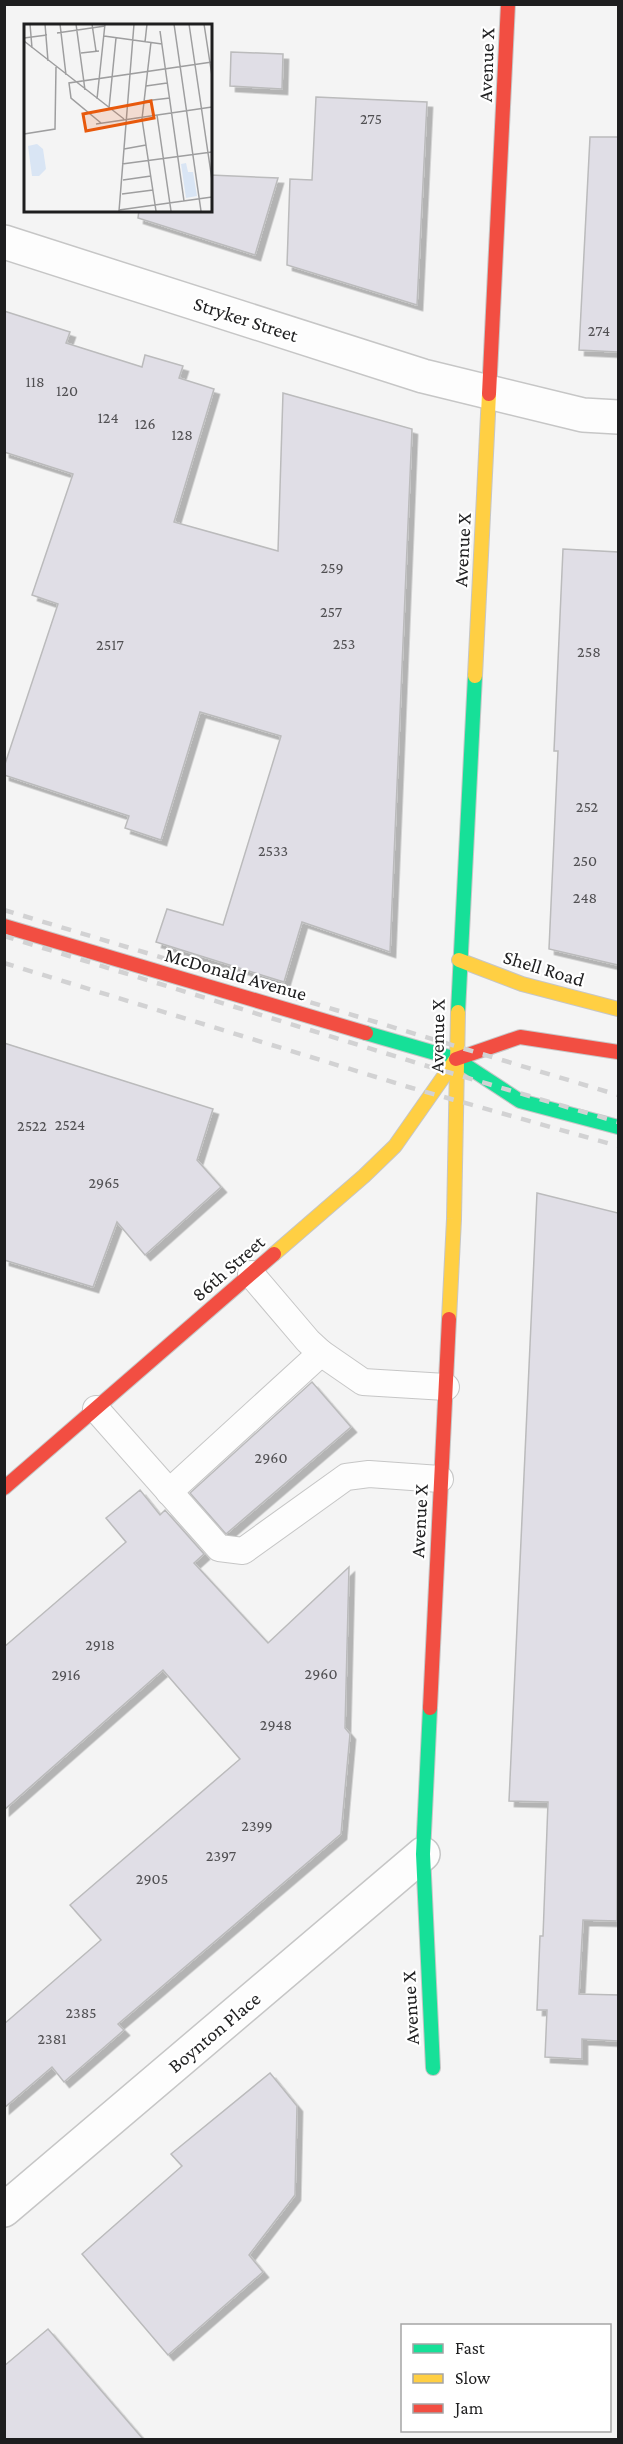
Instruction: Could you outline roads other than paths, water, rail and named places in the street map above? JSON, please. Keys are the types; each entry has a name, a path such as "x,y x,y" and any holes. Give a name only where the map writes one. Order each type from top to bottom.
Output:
{"street":[{"name":"Avenue X","path":"433,2068 423,1854 454,1219 459,960 465,887 508,4"},
{"name":"Stryker Street","path":"4,242 423,376 583,415 618,417"},
{"name":"McDonald Avenue","path":"4,926 456,1059"},
{"name":"Shell Road","path":"459,960 522,984 618,1009"},
{"path":"456,1059 520,1037 618,1052"},
{"path":"456,1059 520,1101 618,1127"},
{"name":"86th Street","path":"4,1488 395,1146 456,1059"},
{"name":"Boynton Place","path":"4,2210 423,1854"}],"lane":[{"path":"251,1274 308,1341 321,1353 363,1382 446,1386"},
{"path":"169,1492 321,1353"},
{"path":"96,1409 219,1548 243,1551 346,1477 369,1474 440,1479"}],"railway":[{"path":"4,910 618,1095"},
{"path":"4,936 618,1122"},
{"path":"4,963 412,1088 618,1146"}]}
